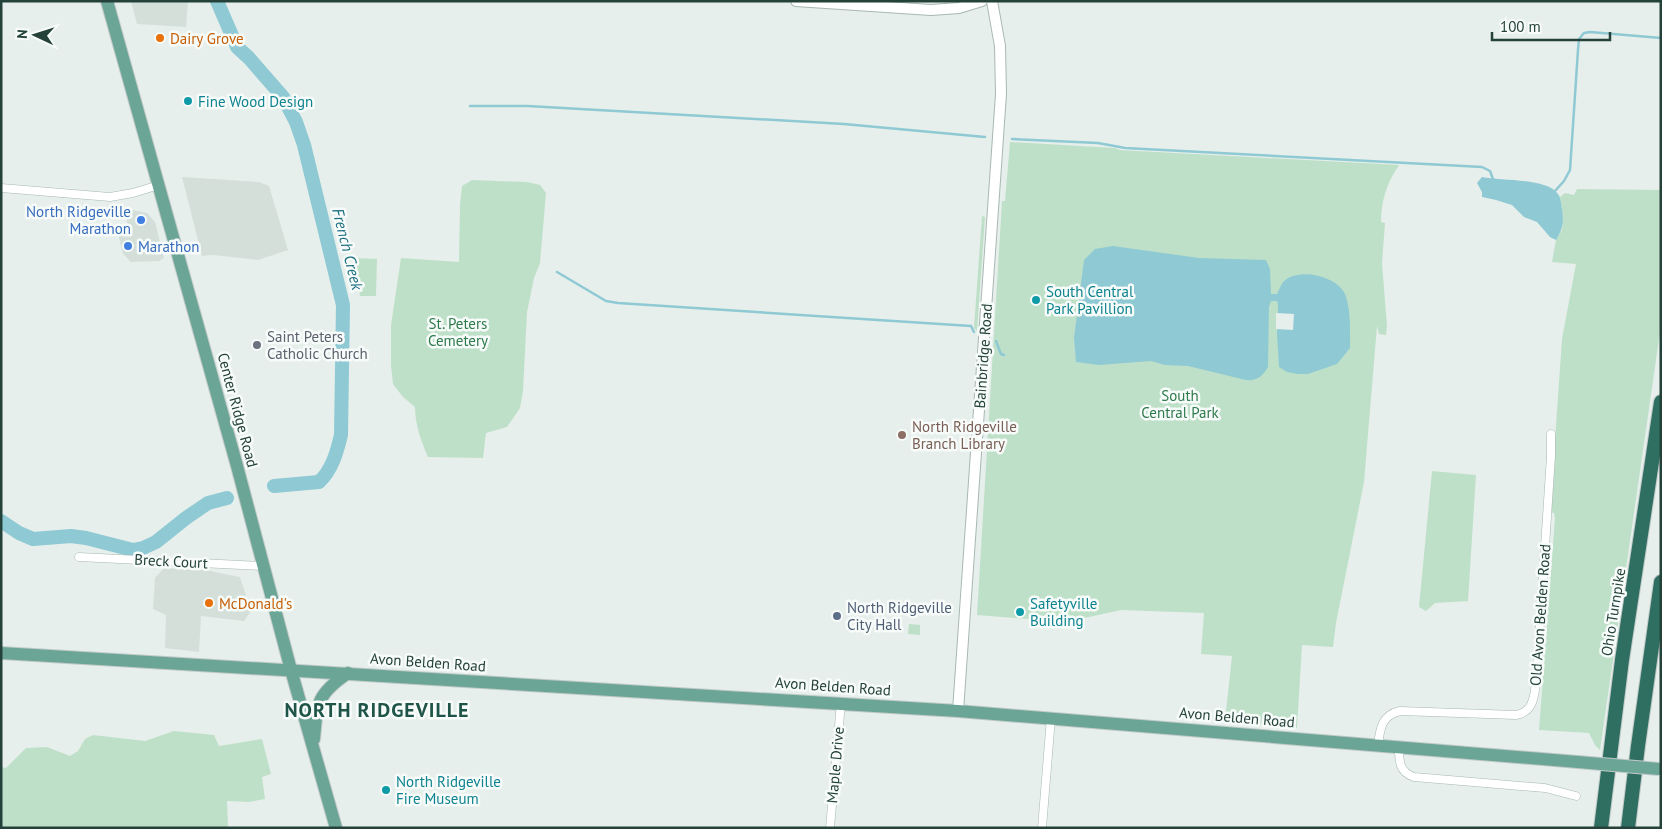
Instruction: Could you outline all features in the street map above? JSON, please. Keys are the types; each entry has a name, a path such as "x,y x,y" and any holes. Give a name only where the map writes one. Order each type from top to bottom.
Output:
{"highway":[{"name":"Ohio Turnpike","path":"1600,828 1621,670 1661,402"},
{"path":"1628,828 1661,582"}],"main road":[{"name":"Center Ridge Road","path":"108,1 290,670 336,828"},
{"name":"Avon Belden Road","path":"1,653 958,711 1660,769"},
{"path":"313,749 315,721 321,699 326,690 348,673"}],"street":[{"path":"796,1 932,10 959,8 982,1"},
{"name":"Bainbridge Road","path":"958,711 1001,94 1000,46 992,1"},
{"path":"1,188 110,197 134,193 159,185"},
{"name":"Old Avon Belden Road","path":"1378,745 1382,723 1394,712 1410,710 1516,715 1524,713 1530,708 1534,698 1537,674 1551,434"},
{"name":"Breck Court","path":"78,557 263,566"},
{"name":"Maple Drive","path":"830,828 841,703"},
{"path":"1042,828 1051,718"},
{"path":"1399,747 1401,767 1404,772 1414,777 1545,788 1576,796"}],"shaded area":[{"path":"131,1 188,1 186,27 137,24"},
{"path":"182,177 259,182 269,186 288,250 258,260 213,255 202,256"},
{"path":"132,210 147,213 155,222 164,258 159,261 131,262 123,254 118,234 128,230 126,213"},
{"path":"164,568 205,570 240,577 251,611 244,621 201,616 199,652 165,648 166,615 153,609 155,578"}],"green space":[{"name":"South Central Park","path":"1010,142 1399,165 1385,192 1381,214 1381,222 1385,223 1382,263 1387,326 1386,335 1379,334 1377,326 1364,482 1333,647 1302,645 1297,728 1225,721 1232,656 1201,654 1204,613 1121,610 1066,622 977,615 1002,201 1005,201"},
{"name":"St. Peters Cemetery","path":"472,180 527,182 540,185 546,193 540,263 534,278 527,312 523,391 520,408 507,427 486,433 483,458 428,457 419,432 415,407 403,397 393,384 391,325 401,258 459,262 462,186"},
{"path":"1577,189 1661,190 1661,325 1600,750 1589,733 1539,730 1555,518 1554,513 1550,512 1562,339 1576,264 1552,262 1556,240 1562,230 1563,217 1560,197 1565,193 1574,195"},
{"path":"982,216 985,217 977,331 974,328"},
{"path":"354,258 377,259 376,296 360,296"},
{"path":"1432,471 1476,475 1468,601 1435,603 1426,611 1419,607"},
{"path":"909,624 920,625 920,635 908,634"},
{"path":"174,731 214,735 219,746 262,739 271,774 262,777 265,799 249,802 227,801 228,828 1,828 1,767 6,768 26,748 47,747 70,756 78,751 85,739 93,735 145,741"}],"water":[{"path":"1482,177 1544,185 1558,194 1563,221 1562,229 1556,240 1550,237 1537,222 1524,217 1512,205 1482,197 1482,192 1477,183"},
{"path":"1113,246 1199,258 1266,260 1270,269 1271,294 1277,294 1283,282 1291,277 1308,274 1326,278 1334,282 1345,294 1349,313 1350,348 1337,364 1308,374 1287,372 1279,367 1278,304 1277,301 1271,301 1269,307 1268,367 1256,379 1246,380 1188,366 1165,365 1151,361 1099,365 1076,362 1074,338 1084,260 1095,249"}],"pier":[{"path":"1276,313 1294,314 1293,330 1276,329"}],"waterway":[{"name":"French Creek","path":"217,1 237,47 283,97 296,122 304,145 343,305 341,435 338,448 327,472 319,482 274,486"},
{"path":"1555,191 1564,181 1570,170 1579,39 1584,33 1590,32 1661,38"},
{"path":"470,106 528,106 844,124 985,137"},
{"path":"1012,139 1098,143 1125,148 1482,167 1490,171 1493,179"},
{"path":"557,272 606,301 618,303 971,326 974,332"},
{"path":"996,341 1001,354 1004,355"},
{"name":"French Creek","path":"1,521 19,533 33,539 71,536 133,550 156,542 208,503 227,498"}],"place":[{"name":"Dairy Grove","path":"160,38"},
{"name":"Fine Wood Design","path":"188,101"},
{"name":"North Ridgeville Marathon","path":"141,220"},
{"name":"Marathon","path":"128,246"},
{"name":"South Central Park Pavillion","path":"1036,300"},
{"name":"Saint Peters Catholic Church","path":"257,345"},
{"name":"North Ridgeville Branch Library","path":"902,435"},
{"name":"McDonald's","path":"209,603"},
{"name":"Safetyville Building","path":"1020,612"},
{"name":"North Ridgeville City Hall","path":"837,616"},
{"name":"North Ridgeville Fire Museum","path":"386,790"}],"district":[{"name":"NORTH RIDGEVILLE","path":"377,710"}]}
